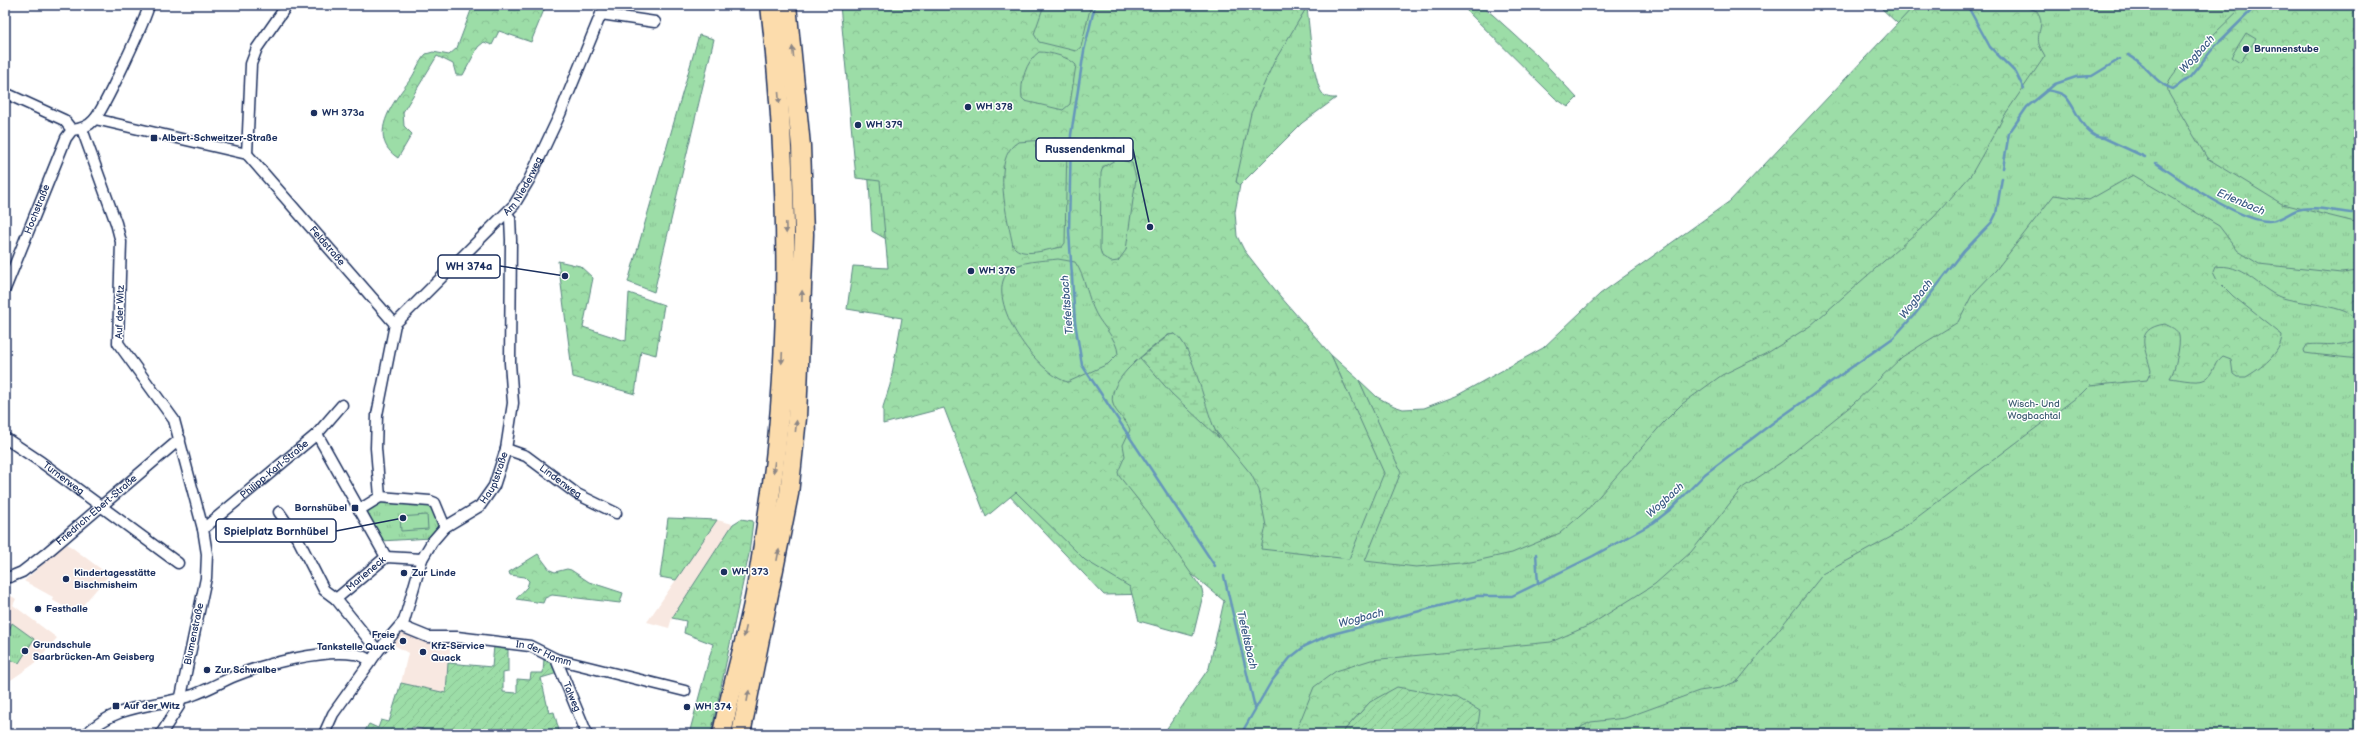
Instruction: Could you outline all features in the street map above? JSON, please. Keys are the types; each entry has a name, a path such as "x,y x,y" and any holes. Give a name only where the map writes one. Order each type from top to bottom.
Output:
{"highway":[{"path":"722,734 755,594 771,491 779,415 784,326 786,234 783,147 770,5"},
{"path":"741,734 789,494 797,418 804,234 801,146 787,5"}],"street":[{"name":"Hochstraße","path":"5,289 66,138 77,129 95,119 136,38 149,5"},
{"path":"95,119 247,154 251,64 256,48 287,5"},
{"name":"Am Niederweg","path":"395,324 506,214 529,180 560,114 601,14 655,22"},
{"path":"5,93 64,120 77,129"},
{"name":"Auf der Witz","path":"77,129 116,223 121,242 118,343 168,410 180,439 202,529"},
{"name":"Feldstraße","path":"247,154 395,324"},
{"name":"Hauptstraße","path":"324,734 333,714 378,651 401,626 408,612 422,559 432,542 445,526 472,512 487,499 494,486 506,450 513,394 510,363 511,222 506,214"},
{"path":"380,497 376,448 377,415 395,324"},
{"name":"Philipp-Karl-Straße","path":"202,529 317,434 342,405"},
{"path":"317,434 386,557"},
{"name":"Turnerweg","path":"5,438 41,462 100,508 178,563"},
{"name":"Friedrich-Ebert-Straße","path":"10,577 28,568 180,439"},
{"name":"Lindenweg","path":"506,450 526,456 577,494 616,514"},
{"path":"359,510 380,497 435,503 445,526"},
{"name":"Marieneck","path":"279,512 299,542 324,590 336,599 378,651"},
{"name":"Blumenstraße","path":"161,734 178,711 179,697 208,570 202,529"},
{"name":"Marieneck","path":"336,599 386,557 422,559"},
{"name":"In der Hamm","path":"401,626 428,637 457,637 530,646 556,659 685,690"},
{"path":"86,734 107,717 131,707 195,694 247,672 318,655 354,653 371,661"},
{"name":"Talweg","path":"556,659 587,734"}],"shaded area":[{"path":"717,520 733,524 672,618 669,628 647,622"},
{"name":"Kindertagesstätte Bischmisheim","path":"66,543 109,575 76,613 52,600 53,597 24,581"},
{"name":"Grundschule Saarbrücken-Am Geisberg","path":"5,592 16,599 13,605 57,638 34,664 5,684"},
{"path":"401,628 451,640 446,693 401,683 408,653 389,642"}],"green space":[{"path":"473,5 546,5 531,42 499,31 492,45 484,42 478,47 463,75 456,75 453,64 437,56 403,112 404,126 412,134 398,158 389,150 384,140 383,130 390,109 426,54 433,52 449,55 457,48"},
{"path":"840,5 1044,5 1034,34 1039,42 1076,51 1081,47 1091,5 1308,5 1274,62 1251,113 1236,182 1240,185 1235,212 1237,236 1244,250 1280,296 1331,355 1384,473 1349,559 1261,549 1266,526 1259,490 1251,474 1214,429 1175,334 1168,335 1141,356 1123,375 1116,385 1113,394 1113,404 1116,411 1129,426 1130,430 1123,445 1125,456 1118,472 1119,476 1147,511 1202,589 1203,595 1193,636 1139,621 1130,587 1085,560 1016,492 986,517 944,408 883,424 883,407 890,385 902,318 847,309 853,266 888,268 880,181 856,178","holes":["1039,52 1054,54 1064,57 1076,65 1070,104 1063,110 1025,101 1022,98 1023,79 1027,66","1057,139 1065,140 1067,143 1065,243 1062,247 1029,253 1017,250 1013,246 1005,206 1003,175 1005,161 1010,150 1018,142","1117,159 1132,163 1136,178 1126,250 1118,261 1111,262 1102,256 1100,249 1101,173 1103,167","1058,259 1075,262 1082,274 1093,308 1115,343 1117,349 1118,354 1108,364 1068,382 1056,377 1030,352 1008,318 1003,300 1002,285 1008,272 1018,265"]},
{"name":"Wisch- Und Wogbachtal","path":"858,5 1285,5 1293,29 1307,7 1310,39 1319,87 1325,96 1336,98 1302,123 1240,185 1236,182 1237,174 1214,228 1349,395 1331,355 1359,380 1392,450 1561,380 1955,5 2359,5 2359,734 1163,734 1209,668 1224,601 1193,575 1155,594 1104,595 1003,489 907,251 872,231"},
{"path":"1461,5 1480,5 1493,15 1537,55 1577,98 1568,107 1555,98"},
{"path":"1878,5 1915,5 1898,24"},
{"path":"1915,5 2021,5 2037,11 2041,20 2038,39 2045,56 2006,113 1971,175 1933,218 1810,326 1769,352 1722,375 1682,404 1663,423 1586,511 1560,533 1512,553 1471,562 1416,567 1365,561 1401,472 1359,380 1377,397 1394,406 1403,409 1424,408 1456,396 1543,348 1600,294 1730,201"},
{"path":"2244,5 2359,5 2359,223 2282,204 2207,158 2169,94 2168,84 2176,71","holes":["2246,33 2256,39 2240,63 2231,57"]},
{"path":"699,35 714,39 654,292 628,282"},
{"path":"2133,175 2219,226 2238,251 2259,264 2341,273 2359,271 2359,322 2345,311 2280,297 2242,272 2233,268 2225,266 2215,267 2213,272 2217,280 2233,296 2282,335 2278,348 2264,365 2246,377 2237,377 2233,374 2231,359 2223,356 2217,362 2208,377 2201,381 2170,378 2176,364 2179,340 2178,334 2174,328 2165,324 2154,327 2148,331 2144,342 2151,371 2147,380 2089,386 2081,394 1891,537 1823,574 1738,681 1720,688 1699,691 1625,718 1591,722 1581,727 1580,734 1473,734 1477,732 1370,702 1341,734 1295,734 1314,687 1336,671 1371,660 1551,642 1590,625 1655,584 1691,552 1742,488 1780,463 1852,405 1902,357 1958,322 1972,295 1996,270 2054,195 2089,200"},
{"path":"558,261 580,266 593,278 583,327 626,341 629,293 664,305 656,355 641,351 635,394 573,377"},
{"path":"1175,334 1182,341 1194,366 1209,413 1219,438 1172,394 1140,358 1169,335"},
{"path":"2359,336 2359,359 2305,353 2304,350 2307,345 2313,344 2335,345 2349,343"},
{"path":"381,499 434,505 442,526 431,538 381,541 363,510"},
{"path":"427,515 428,529 401,531 400,517"},
{"path":"668,518 717,520 676,580 660,577"},
{"path":"741,519 753,521 749,554 711,734 689,734 713,644 684,633 686,621 672,618 733,524"},
{"path":"538,554 550,570 555,572 567,569 571,570 589,582 623,593 620,603 552,595 545,598 543,603 516,599 527,587 529,581 525,577 510,575 509,572"},
{"path":"12,623 34,639 19,663 5,658 5,639"},
{"path":"494,646 508,648 508,672 503,673 503,692 517,693 517,679 530,680 531,673 543,673 544,658 553,663 558,673 541,678 549,713 554,712 560,734 514,732 513,734 430,734 430,731 412,727 410,734 363,734 369,724 378,728 381,720 389,722 401,683 446,693 448,663 492,667"},
{"path":"1397,687 1458,698 1480,711 1477,732 1341,734 1370,702"}],"waterway":[{"name":"Tiefeltsbach","path":"1095,5 1084,51 1071,135 1069,231 1075,322 1082,365 1215,566"},
{"path":"1967,5 1990,47 2016,73 2024,89"},
{"name":"Wogbach","path":"2128,55 2140,63 2160,83 2173,89 2190,77 2215,46 2257,5"},
{"name":"Wogbach","path":"2003,168 2009,133 2027,107 2055,84 2076,77 2092,76 2120,59"},
{"name":"Erlenbach","path":"2047,90 2065,96 2070,101 2081,122 2090,133 2145,157"},
{"name":"Erlenbach","path":"2156,163 2179,179 2227,207 2243,215 2257,219 2269,221 2277,220 2297,210 2310,208 2352,213"},
{"name":"Wogbach","path":"1241,734 1271,682 1290,658 1305,646 1329,635 1477,596 1512,596 1593,556 1653,523 1671,509 1705,474 1774,422 1893,338 1916,313 1964,251 1992,222 1996,214 2002,178"},
{"path":"1536,554 1538,583"},
{"name":"Tiefeltsbach","path":"1224,576 1255,708"}],"place":[{"name":"Brunnenstube","path":"2246,49"},
{"name":"WH 378","path":"968,107"},
{"name":"WH 373a","path":"314,113"},
{"name":"WH 379","path":"858,125"},
{"name":"Albert-Schweitzer-Straße","path":"154,138"},
{"name":"Russendenkmal","path":"1150,227"},
{"name":"WH 376","path":"971,271"},
{"name":"WH 374a","path":"565,276"},
{"name":"Bornshübel","path":"355,508"},
{"name":"Spielplatz Bornhübel","path":"403,518"},
{"name":"WH 373","path":"724,572"},
{"name":"Zur Linde","path":"404,573"},
{"name":"Kindertagesstätte Bischmisheim","path":"66,579"},
{"name":"Festhalle","path":"38,609"},
{"name":"Freie Tankstelle Quack","path":"403,641"},
{"name":"Grundschule Saarbrücken-Am Geisberg","path":"25,651"},
{"name":"Kfz-Service Quack","path":"423,652"},
{"name":"Zur Schwalbe","path":"207,670"},
{"name":"Auf der Witz","path":"116,706"},
{"name":"WH 374","path":"687,707"}]}
